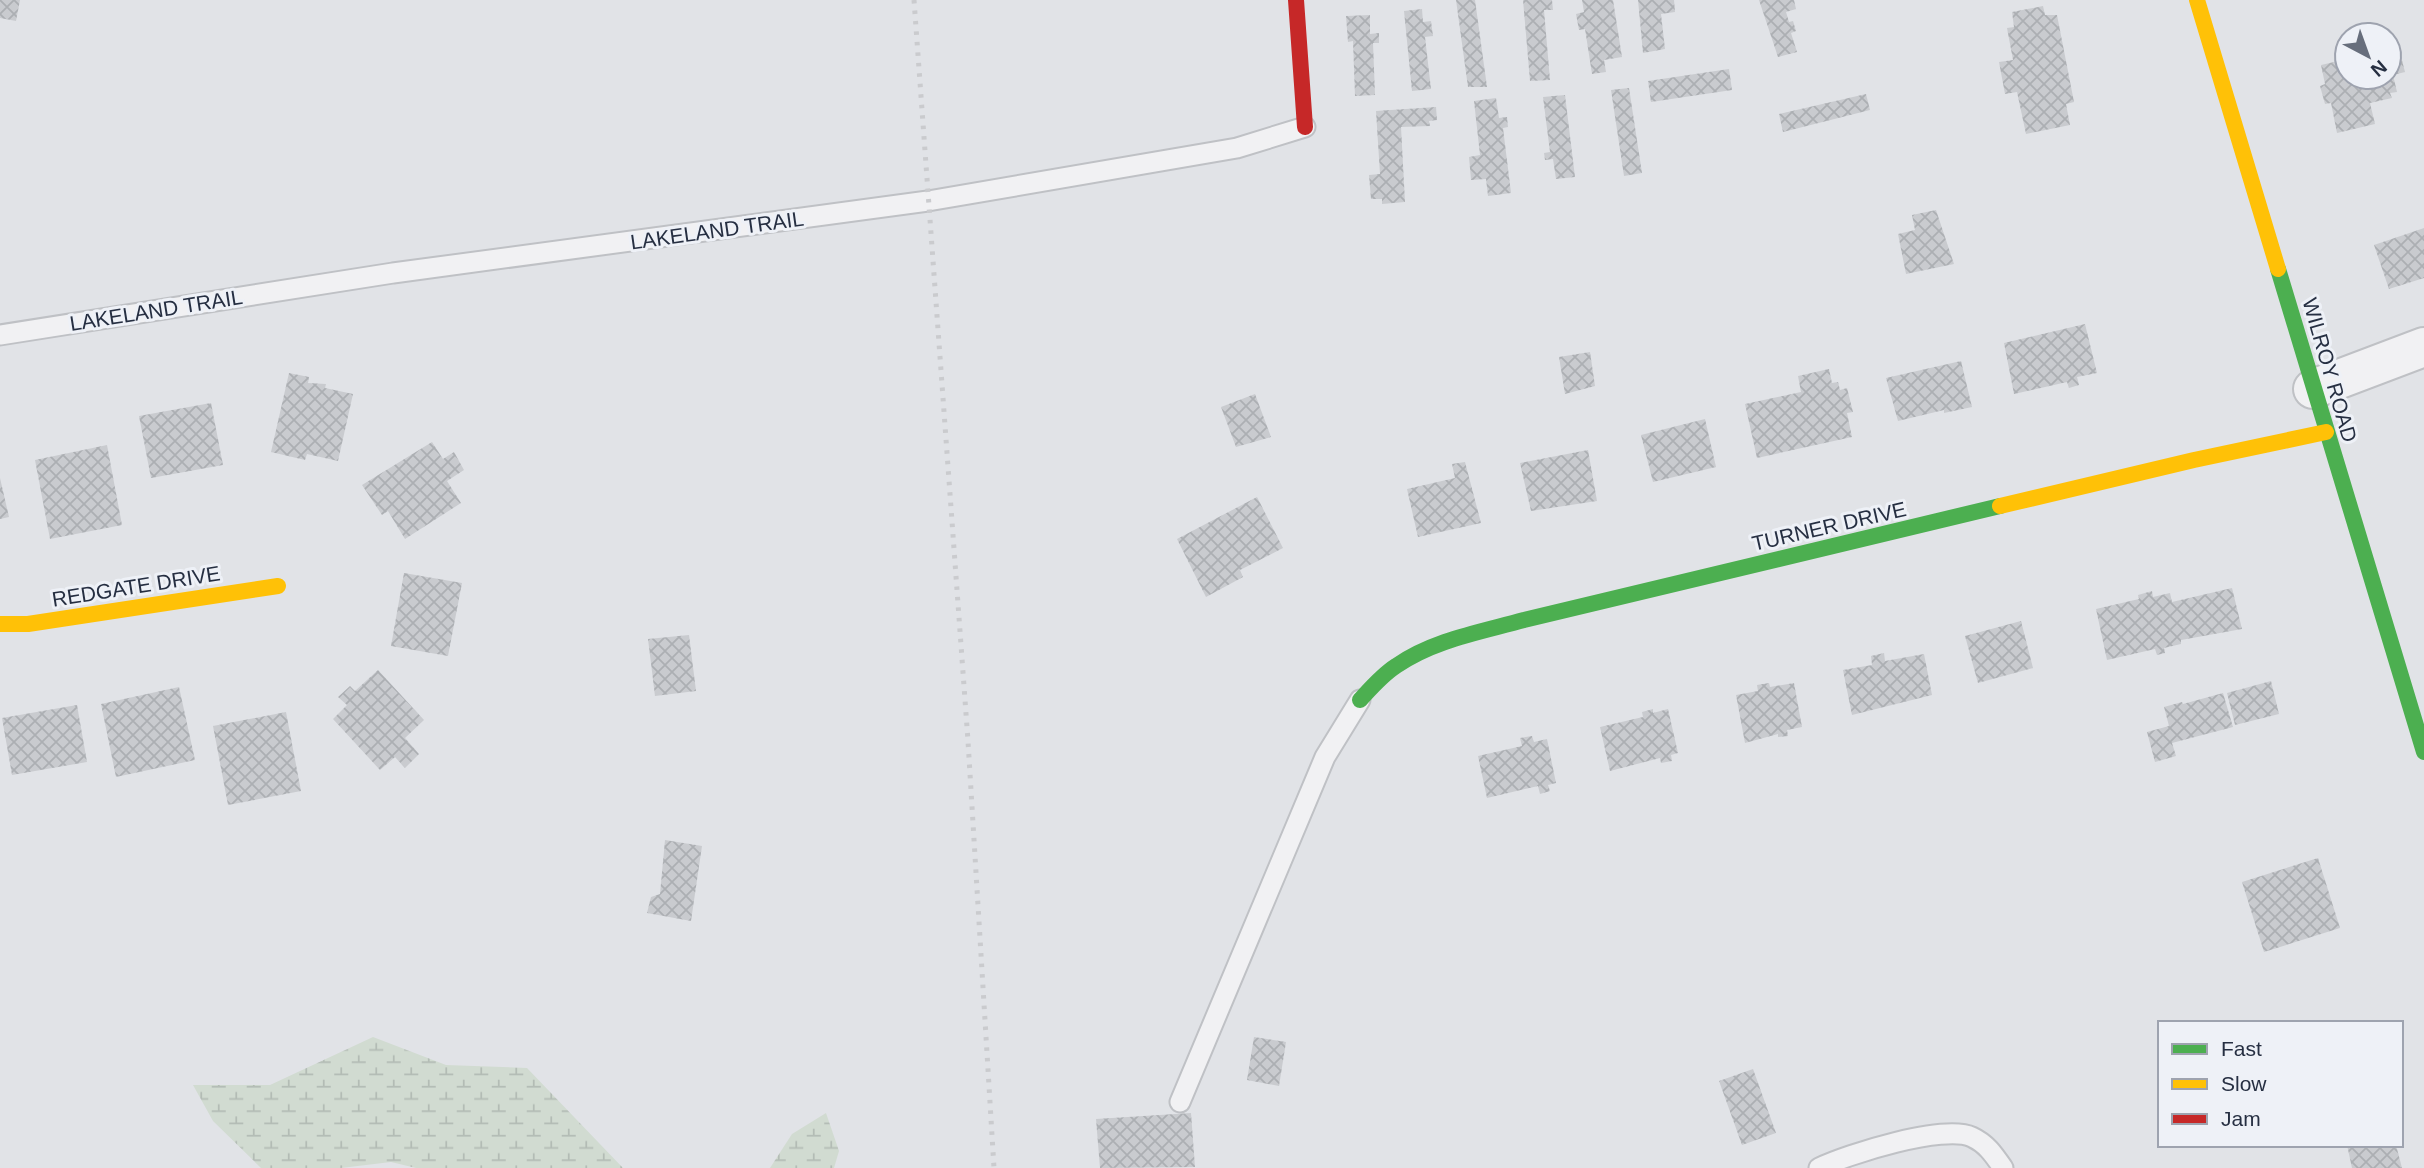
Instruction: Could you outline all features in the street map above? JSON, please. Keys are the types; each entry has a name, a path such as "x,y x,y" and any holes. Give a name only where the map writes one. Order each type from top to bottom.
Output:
{"street":[{"name":"LAKELAND TRAIL","path":"1296,0 1305,127"},
{"name":"WILROY ROAD","path":"2197,0 2424,752"},
{"path":"2313,389 2424,346"},
{"name":"TURNER DRIVE","path":"1360,700 1399,663 1433,646 1485,631 2180,463 2326,432"},
{"name":"REDGATE DRIVE","path":"0,624 28,624 278,586"}],"lane":[{"name":"LAKELAND TRAIL","path":"0,335 393,273 928,201 1237,148 1305,127"},
{"path":"1180,1102 1325,757 1360,700"},
{"path":"1819,1168 1867,1150 1948,1132 1971,1136 1990,1150 2003,1168"}],"green space":[{"path":"373,1037 446,1065 527,1068 623,1168 416,1168 391,1162 341,1168 261,1168 213,1121 193,1085 270,1085"},
{"path":"826,1113 839,1151 834,1168 770,1168 792,1134"}],"building":[{"path":"0,0 20,0 16,21 0,18"},
{"path":"1456,0 1475,0 1487,87 1468,87"},
{"path":"1523,0 1552,0 1553,10 1544,10 1550,80 1530,81"},
{"path":"1582,0 1613,0 1622,57 1604,60 1606,72 1592,74 1585,29 1579,30 1576,14 1584,12"},
{"path":"1638,0 1674,0 1675,12 1661,14 1665,49 1643,53"},
{"path":"1759,0 1794,0 1796,9 1786,12 1796,31 1791,33 1797,52 1778,57"},
{"path":"2043,6 2045,15 2057,15 2074,102 2066,104 2070,125 2026,134 2017,92 2005,94 1999,62 2013,60 2007,28 2014,27 2012,12"},
{"path":"1422,9 1423,22 1431,21 1433,36 1425,37 1431,89 1412,91 1404,11"},
{"path":"1370,15 1370,34 1379,33 1379,43 1373,43 1375,95 1355,96 1353,41 1348,42 1346,16"},
{"path":"2333,62 2333,91 2397,92 2390,93 2392,98 2370,103 2375,124 2337,133 2331,103 2325,104 2320,86 2325,84 2321,65"},
{"path":"1729,69 1732,90 1651,102 1648,81"},
{"path":"1629,88 1642,173 1624,176 1611,90"},
{"path":"1866,94 1870,110 1783,132 1779,114"},
{"path":"1565,95 1575,177 1556,179 1553,159 1545,160 1544,153 1550,152 1543,97"},
{"path":"1496,98 1499,118 1507,117 1508,127 1503,128 1511,193 1488,196 1486,179 1471,180 1469,157 1480,155 1474,101"},
{"path":"1436,107 1437,120 1429,121 1430,126 1401,127 1405,202 1382,204 1382,199 1371,199 1369,175 1380,174 1376,111"},
{"path":"1936,210 1954,264 1906,274 1898,234 1915,230 1912,215"},
{"path":"2424,228 2424,278 2389,289 2374,245"},
{"path":"2085,324 2097,373 2077,377 2079,385 2069,388 2067,382 2014,394 2004,343"},
{"path":"1590,352 1595,386 1565,394 1559,357"},
{"path":"1961,361 1972,407 1944,413 1944,410 1898,421 1886,378"},
{"path":"1829,369 1832,383 1838,382 1840,390 1847,388 1853,412 1847,413 1852,437 1757,458 1745,404 1801,392 1798,376"},
{"path":"289,373 309,377 308,383 326,384 325,388 353,394 338,461 307,454 305,460 271,452"},
{"path":"1255,394 1271,437 1236,447 1221,407"},
{"path":"211,403 223,465 151,478 139,416"},
{"path":"1705,419 1716,467 1653,482 1641,435"},
{"path":"432,442 443,459 454,452 464,470 447,481 461,503 405,539 388,511 382,515 362,485"},
{"path":"107,445 122,525 50,539 35,460"},
{"path":"1588,450 1597,501 1531,511 1520,463"},
{"path":"1465,462 1481,523 1418,537 1407,489 1455,478 1452,464"},
{"path":"0,478 9,517 0,519"},
{"path":"1257,497 1283,548 1240,570 1243,577 1206,597 1177,539"},
{"path":"404,573 462,583 448,656 391,646"},
{"path":"2232,588 2242,629 2181,640 2181,644 2164,648 2165,653 2157,655 2155,649 2107,660 2096,609 2139,599 2138,595 2152,591 2153,597 2170,593 2172,602"},
{"path":"2021,621 2033,668 1978,683 1965,636"},
{"path":"689,635 696,691 655,696 648,639"},
{"path":"1884,653 1885,661 1924,654 1932,695 1852,715 1843,670 1872,665 1871,656"},
{"path":"378,670 424,720 405,738 419,754 405,768 395,757 380,770 333,719 347,705 338,697 350,686 355,691"},
{"path":"2271,681 2279,714 2235,725 2227,693"},
{"path":"1769,683 1770,687 1794,683 1802,727 1787,730 1788,736 1778,737 1778,734 1745,743 1736,695 1758,691 1757,685"},
{"path":"179,687 195,760 116,777 101,704"},
{"path":"2223,693 2233,727 2172,743 2176,756 2155,762 2147,732 2169,726 2164,707"},
{"path":"77,705 87,762 12,775 2,718"},
{"path":"1653,709 1653,713 1668,709 1678,753 1671,755 1672,761 1661,763 1660,758 1610,771 1600,727 1643,717 1642,712"},
{"path":"286,712 301,791 228,805 213,726"},
{"path":"1532,736 1534,742 1547,739 1556,783 1548,785 1550,791 1540,794 1538,786 1487,798 1478,756 1522,746 1520,738"},
{"path":"665,840 702,846 691,921 647,913 651,897 660,894"},
{"path":"2318,858 2340,928 2264,952 2242,882"},
{"path":"1254,1037 1286,1042 1279,1086 1247,1080"},
{"path":"1753,1069 1776,1133 1742,1145 1719,1081"},
{"path":"1191,1113 1195,1167 1100,1168 1096,1119"},
{"path":"2347,1147 2397,1147 2402,1168 2352,1168"}],"railway":[{"path":"914,0 968,741 994,1168"}],"traffic: fast":[{"path":"2278,269 2424,752"},
{"path":"1360,700 1381,678 1410,657 1458,638 2000,506"}],"traffic: slow":[{"path":"2197,0 2278,269"},
{"path":"2000,506 2326,432"},
{"path":"0,624 28,624 278,586"}],"traffic: jam":[{"path":"1296,0 1305,127"}]}
